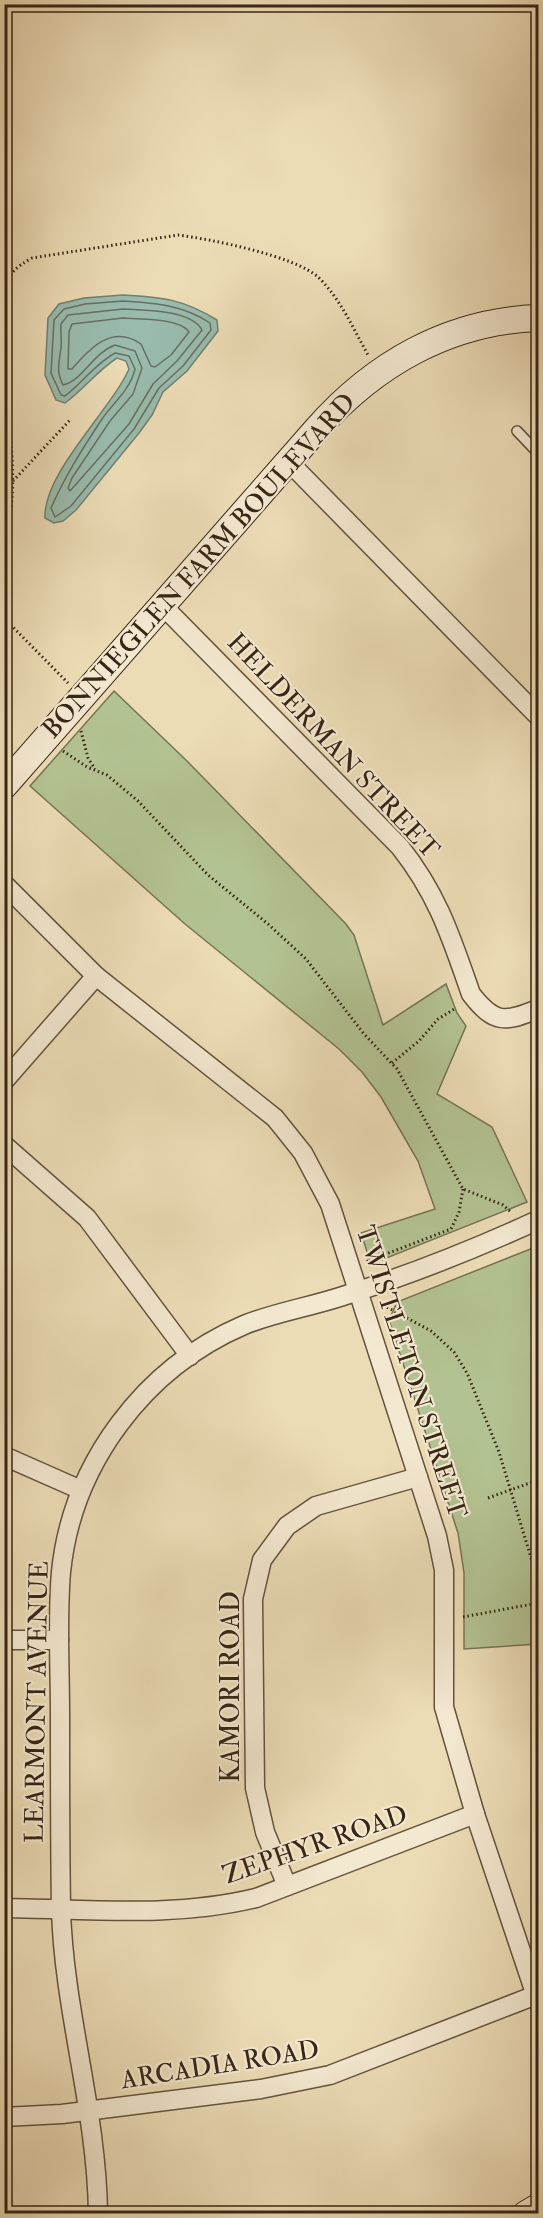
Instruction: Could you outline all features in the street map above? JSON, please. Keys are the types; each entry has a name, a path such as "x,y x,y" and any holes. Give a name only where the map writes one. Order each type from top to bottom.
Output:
{"street":[{"name":"BONNIEGLEN FARM BOULEVARD","path":"4,786 336,407 392,363 432,342 471,328 513,319 538,318"},
{"path":"288,461 538,716"},
{"name":"HELDERMAN STREET","path":"162,605 411,862 431,890 471,994 481,1007 494,1016 510,1020 538,1008"},
{"name":"TWISTLETON STREET","path":"4,884 96,976 251,1098 292,1137 314,1171 330,1204 437,1536 444,1570 444,1707 475,1814 537,1998"},
{"path":"4,1081 96,976"},
{"path":"4,1145 87,1218 190,1356"},
{"name":"LEARMONT AVENUE","path":"98,2214 98,2183 62,1958 59,1640 63,1559 68,1531 81,1490 102,1449 131,1408 160,1379 190,1356 245,1325 358,1291 538,1221"},
{"path":"4,1456 81,1490"},
{"name":"KAMORI ROAD","path":"287,1886 265,1832 255,1788 253,1599 262,1560 287,1526 316,1506 418,1477"},
{"path":"4,1640 59,1640"},
{"name":"ZEPHYR ROAD","path":"4,1908 166,1911 227,1905 287,1886 475,1814"},
{"name":"ARCADIA ROAD","path":"4,2117 87,2110 261,2089 330,2075 537,1998"},
{"path":"526,2214 538,2207"}],"lane":[{"path":"517,431 538,453"}],"path":[{"path":"4,292 7,278 12,270 32,258 178,235 198,237 299,264 317,276 334,295 368,355"},
{"path":"4,318 4,332"},
{"path":"4,384 13,481 12,507 4,542"},
{"path":"13,481 70,420"},
{"path":"4,435 10,435"},
{"path":"4,618 68,683"},
{"path":"81,731 88,758 96,771"},
{"path":"63,750 107,776 138,801 208,875 289,942 306,959 364,1034 392,1063 463,1189 503,1205 511,1212"},
{"path":"392,1063 419,1041 438,1019 456,1008"},
{"path":"370,1266 368,1261 451,1229 459,1212 463,1189"},
{"path":"384,1305 431,1331 454,1352 476,1393 500,1452 538,1581"},
{"path":"488,1498 510,1488 538,1480"},
{"path":"463,1617 538,1603"}],"green space":[{"path":"114,691 187,761 346,924 354,935 383,1025 446,984 457,1013 466,1026 437,1094 492,1127 527,1202 374,1263 370,1261 361,1233 435,1209 418,1161 381,1097 362,1072 339,1049 185,924 30,786"},
{"path":"538,1246 538,1644 464,1649 464,1573 458,1533 389,1320 397,1302"}],"water":[{"path":"123,295 161,298 183,303 217,320 218,331 187,371 163,392 152,415 139,433 76,510 63,521 54,523 45,518 47,500 55,482 129,369 126,361 117,358 65,403 56,400 45,375 48,318 59,304 84,298"}]}
